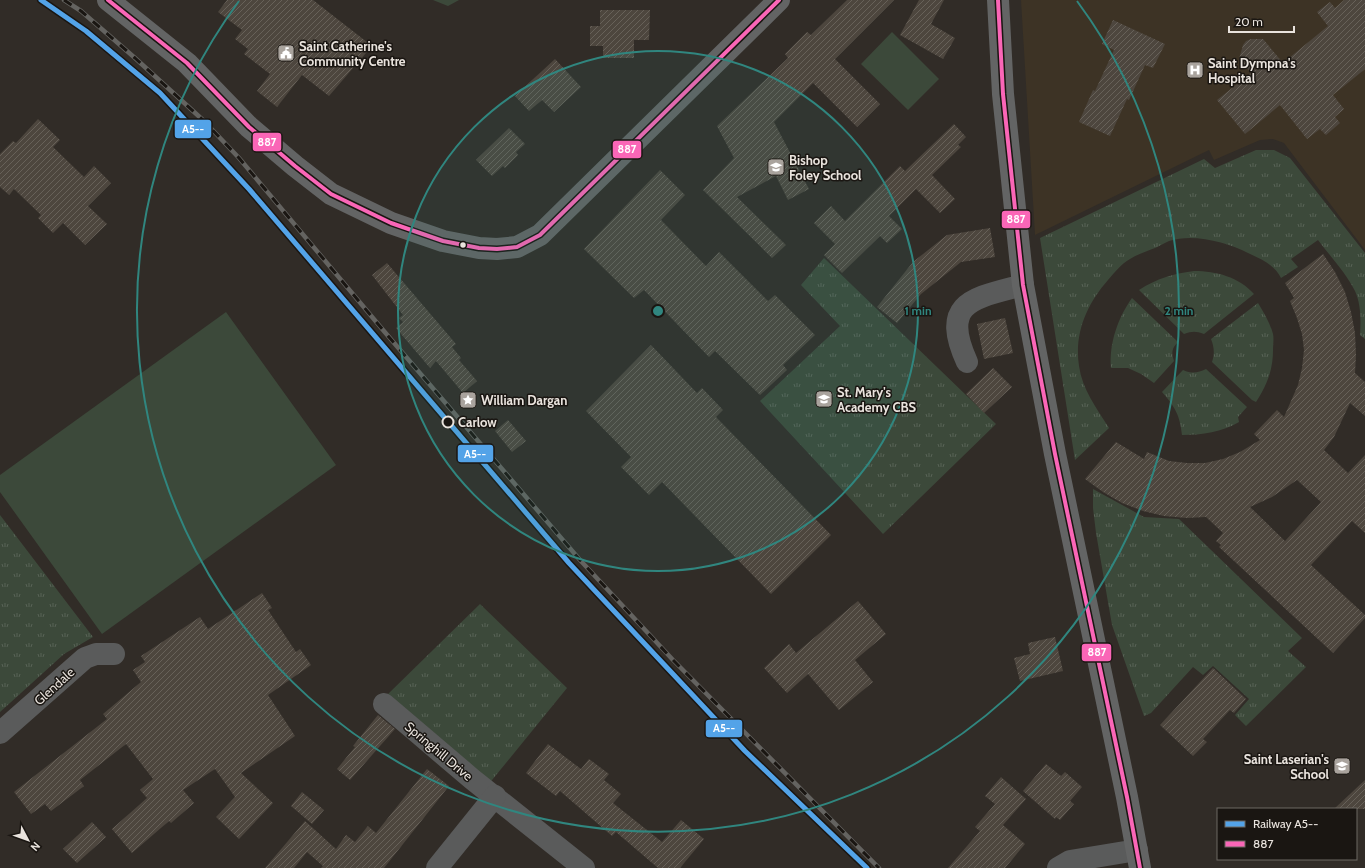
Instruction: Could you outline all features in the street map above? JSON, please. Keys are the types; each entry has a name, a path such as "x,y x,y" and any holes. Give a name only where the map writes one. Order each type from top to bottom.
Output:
{"main road":[{"path":"108,0 187,63 249,127 331,194 391,224 443,241 479,248 497,249 517,247 540,234 779,0"},
{"path":"998,0 1004,94 1023,285 1055,454 1139,859"}],"street":[{"path":"967,362 959,346 958,333 958,317 963,308 971,301 988,294 1023,285"},
{"name":"Glendale","path":"0,734 85,658 96,654 114,654"},
{"name":"Springhill Drive","path":"384,704 458,768 584,868"},
{"path":"437,868 495,796"},
{"path":"1058,868 1070,861 1139,859"}],"shaded area":[{"name":"Saint Dympna's Hospital","path":"1021,0 1365,0 1365,250 1284,143 1273,139 1260,140 1214,160 1209,150 1035,235"}],"green space":[{"path":"433,0 459,0 448,6"},
{"path":"892,32 939,79 908,110 861,64"},
{"path":"1256,150 1274,150 1290,158 1365,253 1365,339 1360,335 1359,307 1355,291 1343,271 1318,240 1291,259 1298,267 1281,278 1275,269 1267,263 1230,245 1199,238 1169,241 1124,263 1101,289 1088,309 1080,331 1078,342 1079,366 1083,383 1109,428 1075,460 1040,238 1204,159 1215,168"},
{"path":"824,258 996,424 883,534 760,401 840,326 801,285"},
{"path":"1194,271 1211,272 1227,276 1241,283 1254,294 1204,334 1199,332 1189,332 1184,334 1139,290 1165,277"},
{"path":"1132,298 1178,342 1174,346 1173,350 1174,361 1154,383 1141,374 1128,368 1111,368 1111,349 1113,340 1119,322"},
{"path":"1258,303 1265,314 1273,334 1273,357 1271,371 1256,402 1252,400 1212,362 1214,350 1211,339"},
{"path":"226,312 336,465 102,634 0,492 0,475"},
{"path":"1206,369 1247,407 1238,417 1239,422 1226,428 1212,432 1182,435 1180,422 1176,412 1162,392 1183,370 1195,372"},
{"path":"1093,489 1144,517 1179,519 1302,638 1288,651 1306,667 1246,726 1235,715 1249,699 1213,666 1203,675 1193,667 1151,713 1144,716 1112,625 1096,533 1093,508"},
{"path":"0,515 93,637 64,654 0,712"},
{"path":"480,604 567,688 488,785 386,696"}],"building":[{"name":"Saint Catherine's Community Centre","path":"227,0 313,0 372,46 329,96 302,75 277,107 257,91 270,74 244,54 248,49 235,39 242,30 218,12"},
{"path":"847,0 894,0 835,59 880,104 857,127 813,83 774,122 809,189 788,200 776,176 737,197 786,245 772,258 703,190 734,158 717,126 788,58 785,54 807,32 811,35"},
{"path":"919,0 944,0 931,24 955,38 943,59 900,35"},
{"path":"1344,0 1365,0 1365,69 1333,95 1344,109 1335,117 1340,123 1326,135 1320,129 1307,139 1280,105 1245,134 1217,100 1251,73 1239,59 1243,45 1246,41 1251,39 1263,39 1283,63 1328,26 1317,12 1330,2 1335,8"},
{"path":"600,10 650,10 649,40 634,40 634,58 603,58 603,46 590,46 590,26 600,26"},
{"path":"1113,20 1165,44 1153,68 1145,65 1110,136 1079,122 1093,90 1095,91 1114,50 1102,44"},
{"path":"555,59 581,87 554,112 542,100 529,111 515,96"},
{"path":"38,119 60,140 53,147 84,177 94,166 111,183 88,206 107,224 85,245 63,223 53,233 38,218 41,215 14,189 9,195 0,187 0,154 13,141 16,143"},
{"path":"954,124 966,137 958,145 961,147 932,175 955,199 940,213 916,189 889,216 902,229 887,243 880,236 842,273 824,255 835,244 814,223 831,206 845,221 900,166 905,171"},
{"path":"509,128 525,144 516,152 518,155 505,168 503,166 492,176 476,160"},
{"path":"660,170 685,195 661,220 706,266 719,252 768,301 775,295 815,335 783,365 787,370 760,395 715,351 709,357 644,290 634,298 584,249"},
{"path":"990,228 995,257 961,262 921,294 897,323 877,307 913,262 947,235"},
{"path":"1323,254 1335,272 1345,292 1355,333 1355,373 1365,382 1365,416 1350,403 1334,437 1324,450 1348,473 1365,455 1365,533 1352,521 1311,565 1365,615 1365,618 1333,653 1219,547 1221,545 1216,541 1223,533 1206,517 1187,518 1164,516 1143,511 1122,503 1085,479 1116,442 1144,459 1147,452 1169,461 1205,463 1223,459 1240,452 1260,440 1254,434 1277,410 1284,417 1298,385 1304,350 1302,334 1290,301 1294,298 1285,283","holes":["1297,480 1321,502 1285,541 1250,507 1272,497"]},
{"path":"387,263 456,344 452,347 461,358 459,360 477,381 463,393 436,361 430,368 396,328 403,322 399,318 403,315 372,275"},
{"path":"1005,318 1013,353 984,359 977,324"},
{"path":"651,345 697,393 702,388 723,410 716,417 831,535 771,594 662,482 649,495 621,467 631,457 586,411"},
{"path":"993,368 1012,387 984,413 966,394"},
{"path":"508,420 526,441 512,452 495,431"},
{"path":"262,593 272,608 268,610 296,652 300,649 311,665 268,695 295,736 241,773 273,803 239,839 216,817 235,797 215,769 183,790 194,803 171,823 169,821 132,853 112,829 147,798 140,790 153,779 126,744 80,780 84,786 51,811 45,804 31,814 14,792 107,719 103,714 141,682 133,670 145,662 141,656 200,617 208,629"},
{"path":"858,601 886,634 855,660 873,682 839,710 808,674 787,693 764,668 789,644 796,653"},
{"path":"1055,637 1063,671 1020,681 1014,658 1030,654 1028,643"},
{"path":"1213,668 1246,699 1234,713 1230,710 1203,739 1207,742 1193,756 1160,725"},
{"path":"378,715 395,729 350,780 337,769"},
{"path":"548,744 581,769 589,759 609,774 604,780 621,794 613,803 662,842 681,820 704,839 680,868 658,868 616,832 612,836 560,791 556,796 526,773"},
{"path":"1046,764 1061,776 1065,772 1082,787 1070,801 1074,804 1060,820 1056,817 1055,819 1023,791"},
{"path":"427,769 449,786 384,868 321,868 323,866 307,852 294,868 265,868 305,821 336,849 346,835 355,842 368,826 376,833"},
{"path":"1001,777 1026,799 1003,825 1025,844 1005,868 948,868 980,831 975,827 995,804 985,796"},
{"path":"1365,780 1365,809 1335,808"},
{"path":"302,792 324,810 312,824 291,806"},
{"path":"92,822 106,837 77,863 63,849"}],"railway":[{"path":"64,0 81,11 135,58 204,121 239,158 383,330 580,560 673,660 879,868"}],"rail line":[{"name":"A5--","path":"41,0 86,31 160,93 249,189 569,563 745,751 867,868"}],"transit line":[{"name":"887","path":"108,0 187,63 249,127 331,194 391,223 443,241 479,248 497,249 517,247 540,235 779,0"},
{"name":"887","path":"998,0 1003,94 1023,285 1055,454 1127,797 1140,868"}],"place":[{"name":"Saint Catherine's Community Centre","path":"286,53"},
{"name":"Saint Dympna's Hospital","path":"1195,70"},
{"name":"Bishop Foley School","path":"776,167"},
{"name":"St. Mary's Academy CBS","path":"824,399"},
{"name":"William Dargan","path":"468,400"},
{"name":"Carlow","path":"448,422"},
{"name":"Saint Laserian's School","path":"1342,766"}]}
